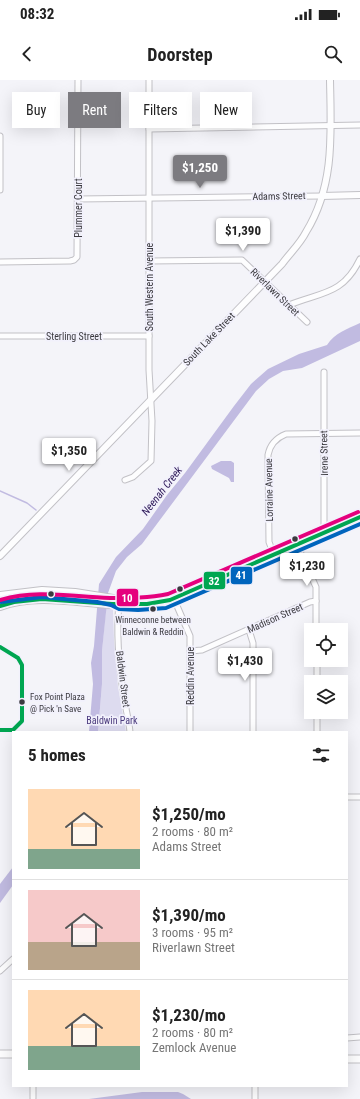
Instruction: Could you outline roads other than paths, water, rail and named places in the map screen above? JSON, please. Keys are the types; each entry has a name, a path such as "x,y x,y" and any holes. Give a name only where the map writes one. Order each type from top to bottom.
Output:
{"main road":[{"path":"0,596 42,591 119,603 156,604 174,599 360,517"},
{"path":"0,606 15,601 97,600"},
{"path":"0,1054 12,1054"},
{"path":"348,1059 360,1058"}],"street":[{"name":"Plummer Court","path":"0,262 70,261 76,259 78,254 78,80"},
{"name":"South Western Avenue","path":"126,480 133,477 151,461 152,422 150,401 149,336 148,80"},
{"name":"South Lake Street","path":"0,556 265,281 301,241 312,222 322,196 330,165 330,80"},
{"path":"149,129 360,125"},
{"path":"0,136 0,190"},
{"name":"Adams Street","path":"78,199 360,195"},
{"path":"289,305 327,293 338,287 352,273 360,259"},
{"name":"Riverlawn Street","path":"149,261 243,261 307,322"},
{"name":"Sterling Street","path":"0,336 149,336"},
{"name":"Irene Street","path":"324,372 324,533"},
{"name":"Lorraine Avenue","path":"274,555 270,542 268,455 274,442 277,438 286,434 360,432"},
{"path":"297,545 316,587 316,623"},
{"name":"Reddin Avenue","path":"174,599 189,634 190,731"},
{"name":"Madison Street","path":"190,651 202,650 310,602 316,601"},
{"name":"Baldwin Street","path":"119,603 118,648 124,700 130,731"},
{"path":"249,630 253,643 253,731"},
{"path":"317,719 317,731"},
{"path":"348,797 360,797"},
{"path":"0,971 12,960"},
{"path":"348,1038 360,1037"},
{"path":"33,1087 33,1098"},
{"path":"255,1087 255,1099"}],"waterway":[{"path":"0,491 27,503 36,510"}],"place":[{"name":"Winneconne between Baldwin & Reddin","path":"153,609"},
{"name":"Fox Point Plaza @ Pick 'n Save","path":"22,702"}],"water label":[{"name":"Neenah Creek","path":"162,491"}],"park label":[{"name":"Baldwin Park","path":"112,720"}]}
